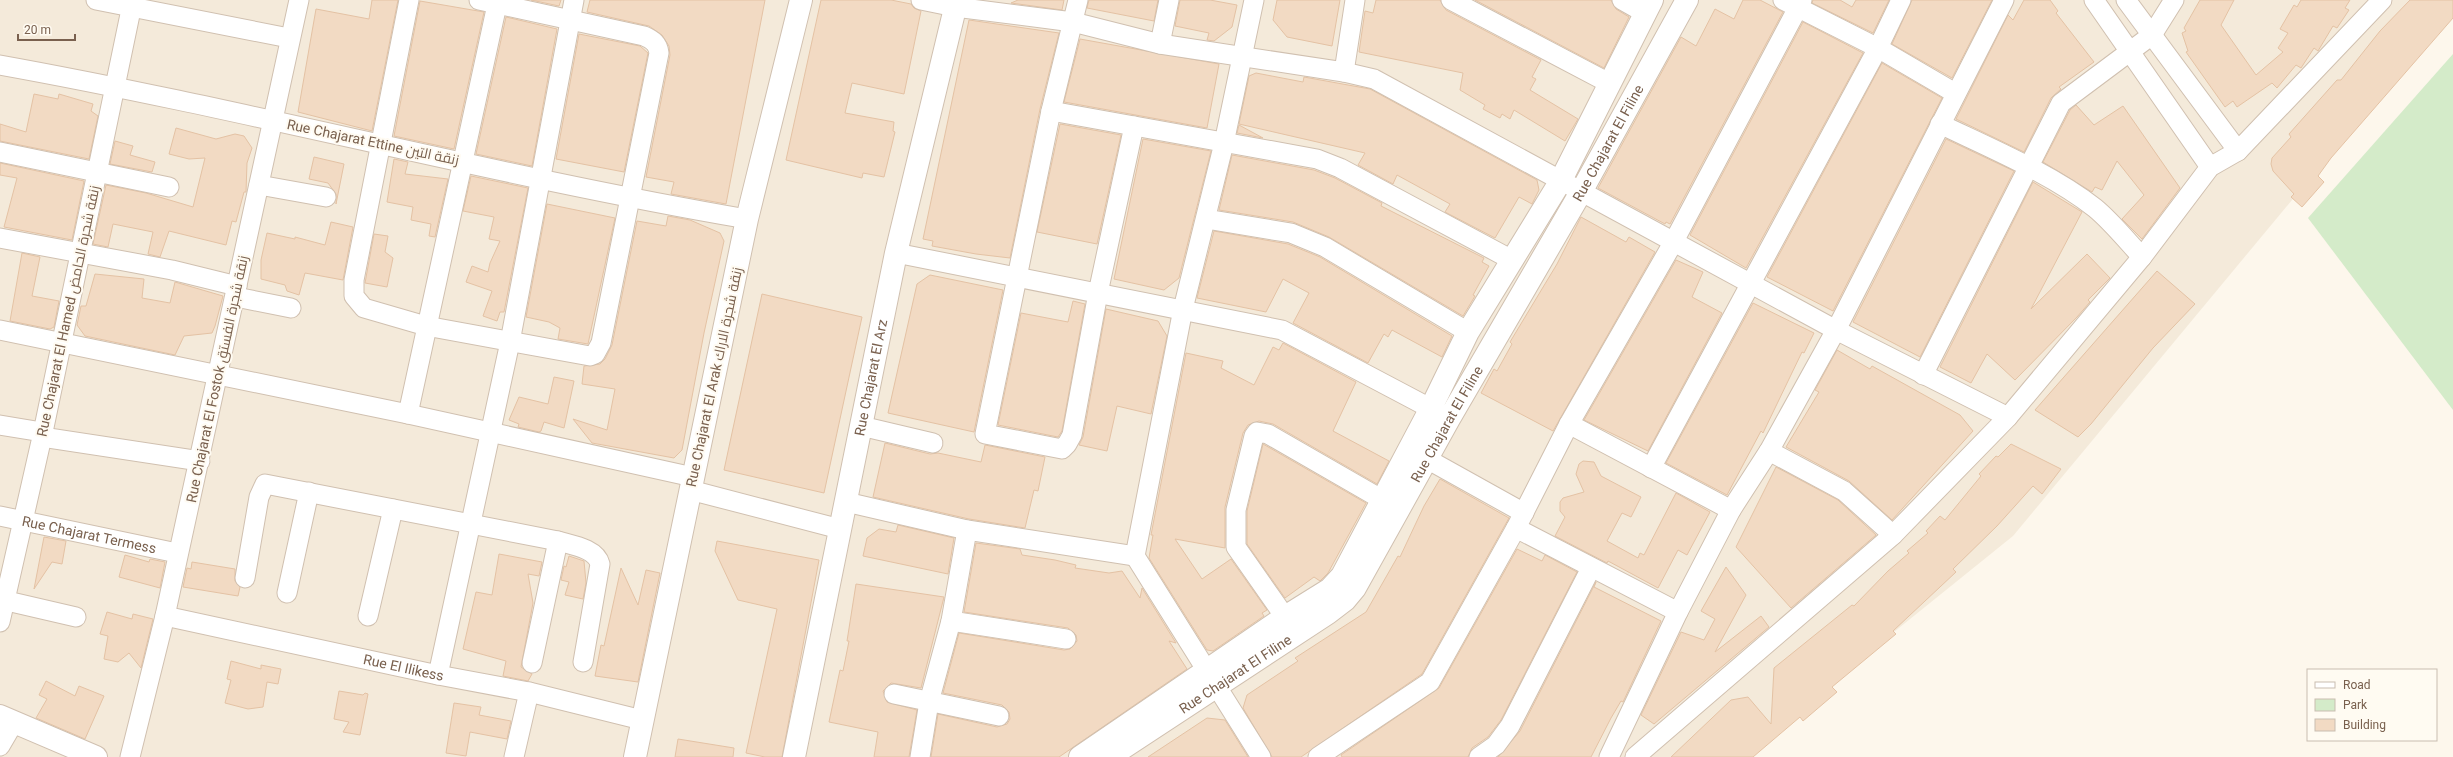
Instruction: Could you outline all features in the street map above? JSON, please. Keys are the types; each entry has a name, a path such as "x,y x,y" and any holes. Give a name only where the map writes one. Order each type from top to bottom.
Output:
{"street":[{"path":"96,0 132,3 289,38"},
{"name":"Rue Chajarat El Fostok زنقة شجرة الفستق","path":"130,757 165,616 200,461 237,291 271,120 299,0"},
{"path":"409,0 354,280 354,296 364,308 426,326 590,356 595,354 601,343 631,196 658,47 651,39 644,36 498,2 479,0"},
{"path":"438,675 510,342 541,179 569,18 574,0"},
{"name":"Rue Chajarat El Arak زنقة شجرة الاراك","path":"635,757 747,219 802,0"},
{"path":"921,0 1073,22 1160,44 1242,58 1344,72 1374,79 1560,182 1836,330 2008,417"},
{"path":"1078,0 1051,111 985,434 1062,449 1067,444 1074,423 1098,293 1134,126"},
{"path":"1160,44 1169,0"},
{"path":"1254,0 1224,143 1183,309 1134,556 1261,757"},
{"path":"1344,72 1355,0"},
{"path":"1451,0 1609,83"},
{"path":"1622,0 1649,6"},
{"name":"Rue Chajarat El Filine","path":"1109,757 1211,678 1285,617 1330,589 1342,576 1381,499 1440,414 1581,192 1686,0"},
{"path":"1651,468 1752,284 1878,48 1900,0"},
{"path":"1609,757 1678,612 1731,510 1769,451 1836,330 1955,93 2004,0"},
{"path":"2094,0 2210,167"},
{"path":"2126,0 2238,151"},
{"path":"1923,375 2027,167 2061,103 2092,78 2131,52 2152,35 2174,0"},
{"path":"1635,757 1892,535 2008,417 2142,257 2210,167 2238,151 2378,1"},
{"path":"408,414 498,2"},
{"path":"1318,757 1430,682 1520,521 1569,424 1673,243 1794,2 1878,48 1955,93"},
{"name":"Rue Chajarat El Hamed زنقة شجرة الحامض","path":"0,622 42,435 79,253 98,173 132,3"},
{"name":"Rue Chajarat El Arz","path":"794,757 896,253 956,4"},
{"name":"Rue Chajarat El Filine","path":"1080,757 1345,600 1367,569 1427,459 1440,414 1468,332 1560,182 1649,6"},
{"name":"Rue Chajarat Ettine زنقة التين","path":"0,65 116,86 541,179 747,219"},
{"path":"1051,111 1317,159 1334,166 1512,260"},
{"path":"1940,124 2027,167 2097,210 2142,257"},
{"path":"0,152 169,187"},
{"path":"259,185 326,197"},
{"path":"1206,219 1291,233 1325,247 1468,332"},
{"path":"0,238 172,270 291,308"},
{"path":"896,253 1183,309 1282,330 1440,414"},
{"path":"0,330 218,374 490,432 691,484 840,529"},
{"path":"1569,424 1731,510"},
{"path":"0,425 42,435 200,461"},
{"path":"861,426 933,443"},
{"path":"1285,617 1236,547 1236,510 1254,436 1257,432 1268,434 1381,499"},
{"path":"1769,451 1844,491 1892,535"},
{"path":"1427,459 1591,568 1678,612"},
{"path":"245,578 259,496 265,484 558,541 587,550 597,557 600,564 583,662"},
{"path":"287,593 309,492"},
{"path":"846,502 967,530 1134,556"},
{"path":"368,616 393,509"},
{"name":"Rue Chajarat Termess","path":"0,516 178,553"},
{"path":"920,757 929,702 951,621 967,530"},
{"path":"532,663 558,541"},
{"path":"1478,757 1496,745 1510,726 1591,568"},
{"path":"6,600 76,616"},
{"name":"Rue El Ilikess","path":"165,616 438,675 529,692 642,720"},
{"path":"951,621 1066,639"},
{"path":"514,757 529,692"},
{"path":"894,694 999,716"},
{"path":"0,746 7,719 70,752 96,757"}],"shaded area":[{"path":"0,0 2453,0 2453,6 2013,536 1739,757 0,757"}],"green space":[{"path":"2453,54 2453,410 2308,218"}],"building":[{"path":"372,0 398,0 372,131 298,112 316,9 369,19"},
{"path":"531,0 561,0 559,6"},
{"path":"590,0 765,0 726,204 671,194 674,182 646,177 670,55 669,46 662,35 649,26 587,12"},
{"path":"821,0 891,0 911,4 914,8 921,11 904,94 852,83 845,113 894,122 893,131 895,132 884,177 863,173 862,178 786,160"},
{"path":"1018,0 1064,0 1062,10 1011,3"},
{"path":"1089,0 1158,0 1154,21 1087,8"},
{"path":"1180,0 1210,0 1237,5 1232,27 1214,41 1207,40 1209,33 1175,26"},
{"path":"1277,0 1340,0 1332,46 1287,37 1273,20"},
{"path":"1376,0 1440,0 1446,10 1541,60 1532,77 1536,79 1530,90 1578,119 1565,141 1514,110 1510,119 1502,114 1500,118 1483,109 1485,105 1460,90 1463,73 1359,52 1365,11 1373,13"},
{"path":"1475,0 1611,0 1616,9 1629,17 1604,68"},
{"path":"1743,0 1760,0 1783,12 1670,224 1666,222 1665,224 1598,188 1681,37 1696,46 1715,9 1734,19"},
{"path":"1813,0 1840,0 1852,7 1856,0 1889,0 1873,33 1812,3"},
{"path":"1912,0 1992,0 1952,78 1892,44"},
{"path":"2024,0 2050,0 2058,11 2056,13 2094,62 2059,87 2061,89 2051,98 2024,152 1956,119 2008,15 2013,20"},
{"path":"2200,0 2234,0 2221,25 2256,75 2283,52 2278,48 2288,33 2280,29 2294,5 2297,7 2301,0 2350,0 2345,8 2349,10 2337,28 2333,26 2318,51 2314,48 2301,68 2296,65 2277,88 2272,83 2237,107 2233,101 2225,107 2186,52 2188,51 2182,33 2186,31 2184,28"},
{"path":"2410,0 2453,0 2453,18 2331,158 2318,176 2324,182 2302,207 2291,197 2294,194 2273,171 2271,164 2272,158 2291,137 2289,134 2337,80 2341,80 2380,31"},
{"path":"420,1 484,12 454,149 394,136"},
{"path":"506,17 557,29 532,166 476,154"},
{"path":"969,20 1059,33 1040,109 1010,258 976,254 932,246 933,241 923,239"},
{"path":"1803,22 1863,53 1746,268 1690,235"},
{"path":"579,34 640,46 648,53 624,172 556,159"},
{"path":"1080,39 1219,64 1207,128 1064,102"},
{"path":"1882,63 1942,98 1833,311 1767,277"},
{"path":"1256,73 1303,82 1304,77 1370,89 1537,180 1539,190 1532,204 1519,197 1495,238 1445,212 1450,204 1397,175 1393,184 1358,165 1365,153 1239,124 1249,76"},
{"path":"34,94 58,99 59,94 93,104 91,111 98,116 89,159 0,141 0,124 26,132"},
{"path":"2076,105 2094,125 2123,106 2180,188 2142,239 2122,219 2144,195 2117,161 2102,190 2095,187 2092,192 2043,162 2070,110"},
{"path":"1060,124 1121,135 1097,244 1037,232"},
{"path":"1239,125 1263,138 1237,133"},
{"path":"176,128 216,139 235,134 244,136 252,148 247,163 246,192 244,192 236,222 232,221 226,245 169,231 160,257 148,254 153,232 113,224 108,247 93,244 106,185 146,193 193,207 205,158 189,159 169,154"},
{"path":"1143,139 1211,151 1179,278 1164,290 1114,279"},
{"path":"1946,139 2014,171 1920,357 1853,322"},
{"path":"115,141 133,146 130,155 155,162 152,172 110,164"},
{"path":"1232,155 1314,170 1335,178 1382,203 1381,206 1484,258 1482,262 1489,266 1473,295 1475,296 1463,316 1329,237 1293,222 1219,210"},
{"path":"314,157 344,164 336,204 336,194 328,183 309,179"},
{"path":"394,159 408,162 405,174 448,179 435,237 429,236 431,224 411,220 413,207 387,202"},
{"path":"0,163 84,181 72,240 4,227 17,178 0,175"},
{"path":"471,176 528,188 504,312 500,312 497,321 483,316 492,291 466,282 472,266 488,272 490,263 500,241 489,239 494,217 463,211"},
{"path":"2033,182 2082,212 2031,309 2087,254 2110,278 2088,300 2090,302 2077,317 2015,380 1987,354 1971,383 1940,367"},
{"path":"547,204 615,218 588,344 558,339 560,328 549,322 526,317"},
{"path":"668,216 690,220 720,233 724,241 704,333 682,450 674,458 592,443 573,419 607,430 615,389 582,384 584,366 600,364 605,359 612,345 637,221 666,226"},
{"path":"1581,217 1626,242 1629,237 1655,252 1553,431 1481,393 1494,369 1497,371 1512,344 1510,342 1557,264"},
{"path":"331,222 353,227 343,280 305,273 299,295 287,291 285,285 261,279 261,260 267,233 295,239 295,237 325,245"},
{"path":"1214,231 1288,244 1320,257 1452,336 1442,357 1392,330 1388,337 1384,334 1368,363 1293,323 1309,293 1283,279 1266,312 1197,298"},
{"path":"374,234 388,236 385,252 393,258 387,287 365,283"},
{"path":"22,253 40,257 32,296 59,301 54,327 50,329 10,321"},
{"path":"1676,260 1703,272 1692,297 1722,313 1648,451 1584,420"},
{"path":"2157,271 2195,304 2153,348 2091,424 2078,437 2035,410"},
{"path":"95,274 144,279 142,298 170,303 175,282 223,296 212,333 184,336 175,355 85,336 77,325 81,306 86,306"},
{"path":"930,275 1003,290 974,432 888,413 917,284"},
{"path":"762,294 862,317 824,493 724,470"},
{"path":"1073,301 1085,304 1062,431 1058,437 998,425 1021,313 1068,322"},
{"path":"1753,303 1814,333 1804,353 1802,352 1763,433 1761,431 1727,495 1666,463"},
{"path":"1106,309 1158,321 1167,336 1151,414 1117,406 1107,451 1079,445 1083,437"},
{"path":"1283,343 1356,382 1333,431 1389,461 1377,484 1273,424 1259,421 1248,425 1243,433 1225,507 1225,548 1175,539 1202,579 1231,559 1267,610 1262,613 1264,616 1213,651 1207,650 1149,558 1153,535 1151,535 1186,353 1223,361 1221,368 1254,385 1273,347 1279,350"},
{"path":"1837,350 1870,369 1872,366 1960,415 1973,431 1892,520 1849,481 1786,447 1819,392 1815,390"},
{"path":"554,377 574,381 564,428 544,422 541,431 539,432 518,427 519,424 509,420 519,397 548,404"},
{"path":"885,443 930,454 938,453 981,462 985,445 1045,457 1038,491 1034,490 1025,528 969,519 873,497"},
{"path":"1263,444 1366,503 1328,573 1320,581 1314,577 1285,598 1247,544 1247,511"},
{"path":"2011,444 2061,469 2042,494 2033,486 1997,526 1953,569 1956,572 1893,631 1896,634 1832,687 1837,692 1803,721 1800,717 1753,757 1671,757 1731,700 1748,697 1771,724 1774,668 1852,605 1854,606 1888,571 1909,553 1907,551 1928,533 1926,531 1940,516 1945,520 1981,476 1979,474 1996,456 1998,457"},
{"path":"1583,461 1594,462 1601,476 1641,497 1631,517 1622,513 1607,541 1638,558 1640,553 1644,555 1676,493 1710,512 1687,555 1678,550 1658,588 1608,561 1607,563 1555,536 1565,517 1560,511 1560,502 1563,498 1584,492 1576,474 1579,464"},
{"path":"1776,467 1838,500 1876,535 1791,608 1736,547"},
{"path":"1440,479 1509,518 1422,674 1301,757 1272,757 1243,708 1247,695 1298,661 1295,658 1366,612 1398,556 1400,557 1424,506"},
{"path":"898,525 954,538 948,574 863,556 867,538 879,529 896,532"},
{"path":"44,537 66,541 62,564 52,562 34,589"},
{"path":"717,541 819,560 782,757 765,757 746,753 777,609 738,600 715,551"},
{"path":"976,543 1020,549 1022,555 1076,565 1075,568 1109,573 1122,571 1140,598 1142,588 1176,643 1169,641 1187,669 1059,757 931,757 938,714 997,727 1007,724 1010,719 1009,712 1002,705 943,693 959,633 1064,650 1070,649 1077,641 1076,635 1068,628 964,612"},
{"path":"1517,549 1542,561 1545,555 1577,572 1501,720 1488,737 1472,748 1468,757 1342,757 1341,755 1439,688"},
{"path":"499,554 542,562 539,576 528,574 533,603 521,667 532,674 528,681 503,676 506,661 463,649 476,592 492,595"},
{"path":"125,555 149,562 150,559 165,562 160,588 119,577"},
{"path":"569,556 584,561 586,583 583,599 565,595 569,582 561,580 564,566 566,567"},
{"path":"192,562 235,569 235,581 240,587 238,596 183,587 187,568 191,569"},
{"path":"1726,567 1746,595 1715,652 1761,616 1769,627 1654,724 1641,715 1681,632 1704,640 1715,619 1701,611"},
{"path":"621,568 638,605 646,570 660,573 638,682 595,676 601,645 604,646"},
{"path":"1596,582 1594,587 1661,621 1623,702 1621,701 1611,718 1591,757 1498,757 1520,731"},
{"path":"856,584 944,597 921,688 891,683 883,691 887,702 917,710 909,757 874,757 878,732 829,722 840,670 843,671 849,641 847,641"},
{"path":"107,612 132,619 133,614 153,619 141,668 129,653 118,662 104,659 108,636 100,634"},
{"path":"231,661 261,669 261,665 281,669 278,684 267,682 263,707 248,709 225,703 231,680 227,679"},
{"path":"46,681 75,696 79,686 104,696 85,739 36,718 47,699 39,695"},
{"path":"339,691 363,695 365,693 368,694 360,735 343,732 349,722 334,719"},
{"path":"454,703 481,707 479,715 511,721 507,739 470,732 466,756 446,753"},
{"path":"1207,718 1225,720 1248,757 1148,757"},
{"path":"678,739 734,748 733,757 675,757"}]}
